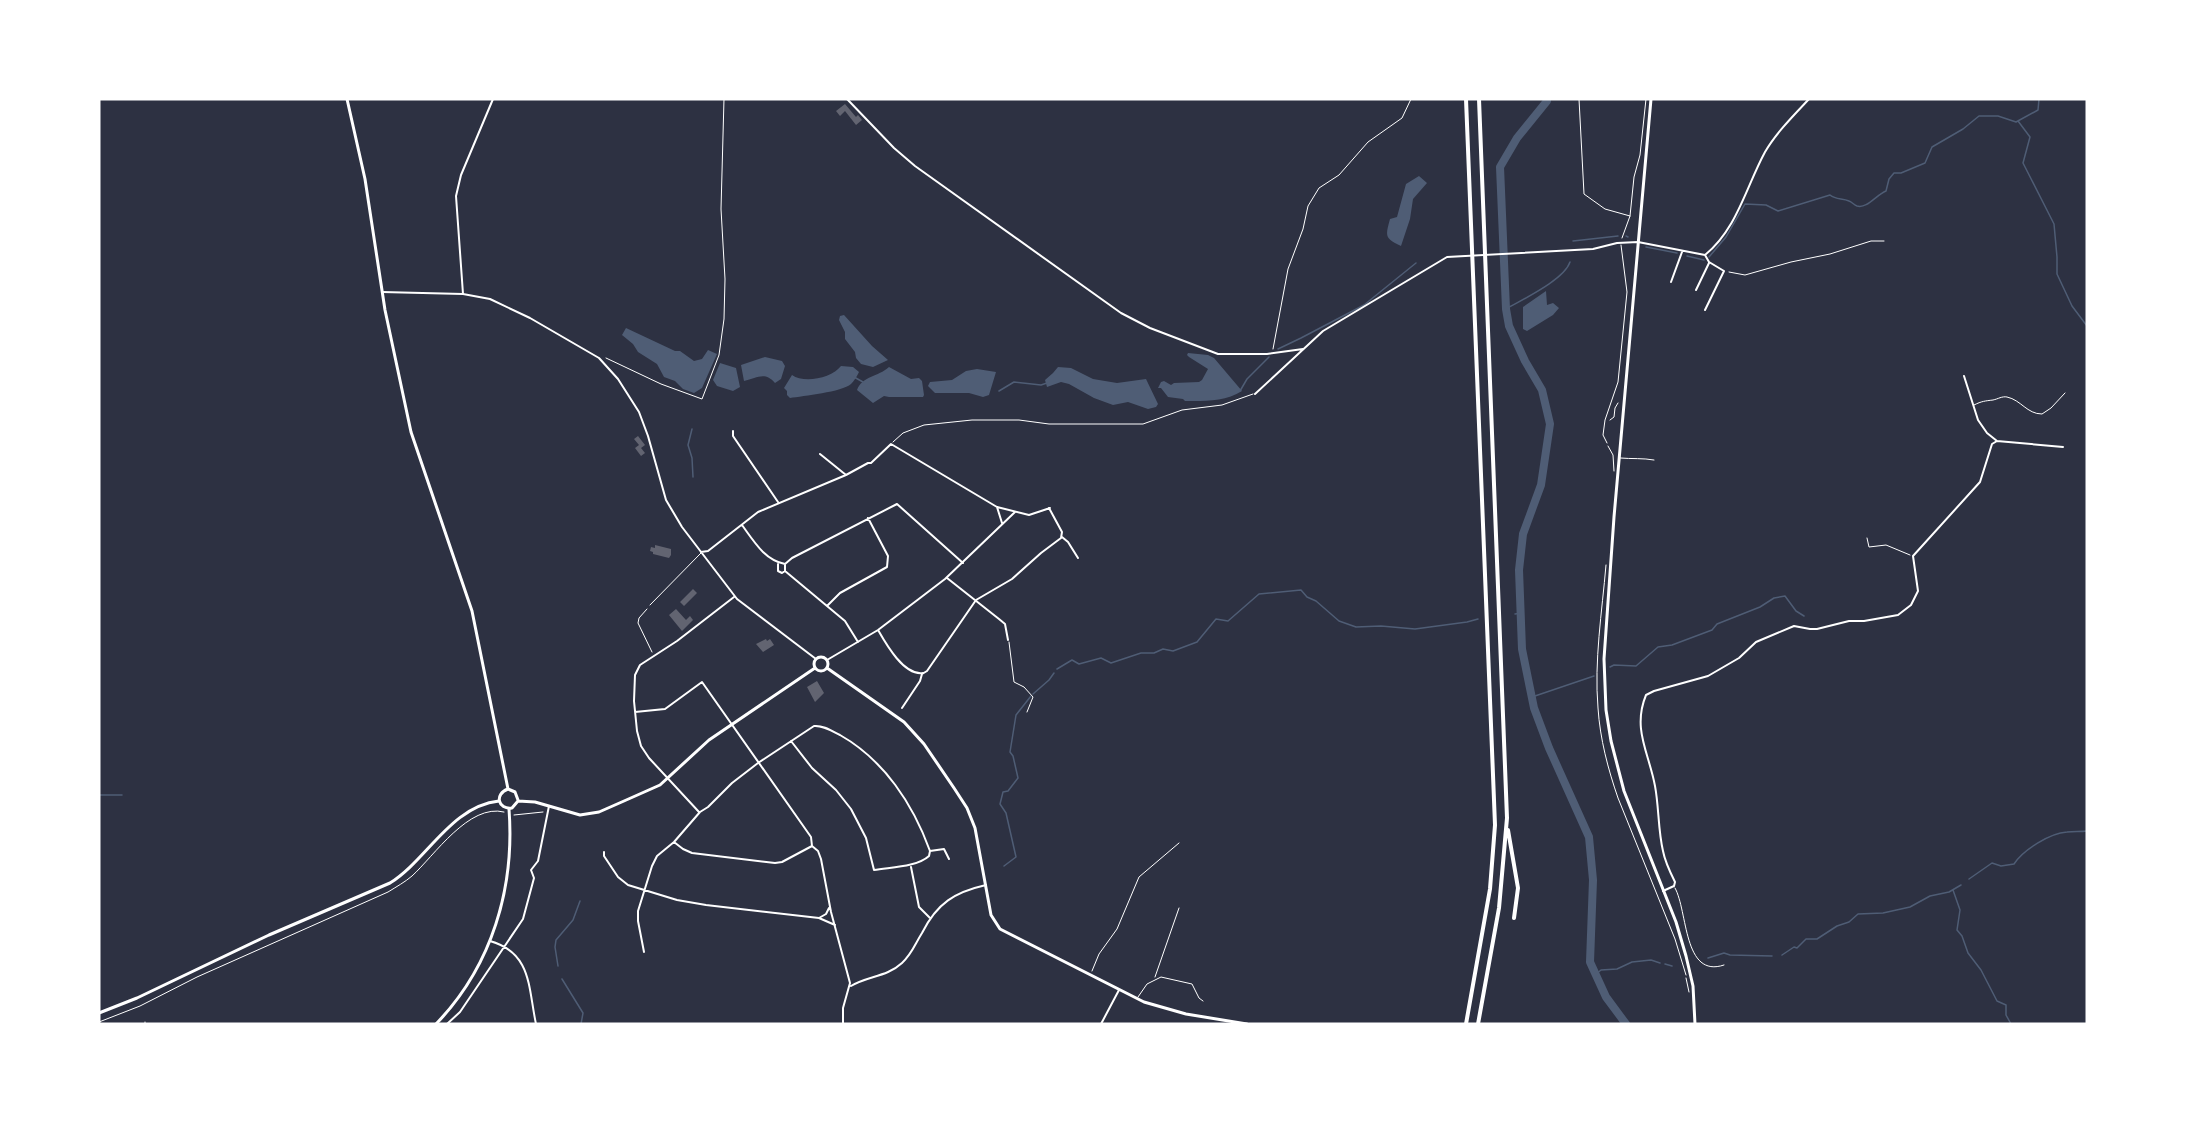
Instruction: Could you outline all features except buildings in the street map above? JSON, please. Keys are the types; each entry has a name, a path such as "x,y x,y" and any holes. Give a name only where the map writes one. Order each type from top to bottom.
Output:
{"highway":[{"path":"1466,99 1495,825 1490,889 1466,1024"},
{"path":"1479,99 1507,818 1510,850 1518,888 1514,918"},
{"path":"1478,1024 1499,908 1507,818"}],"main road":[{"path":"347,99 365,179 394,363 411,432 472,611 508,789"},
{"path":"1651,99 1619,458 1604,659 1608,725 1624,790 1676,922 1689,965 1694,994 1695,1024"},
{"path":"518,801 549,806 580,815 599,812 651,789 704,744 814,668 816,659 823,657 827,660 827,668"},
{"path":"814,668 819,671 827,668"},
{"path":"827,668 896,716 924,744 971,816 978,841 992,918 999,929 1137,999 1167,1010 1247,1024"},
{"path":"508,789 515,792 518,801"},
{"path":"508,789 501,793 499,801 504,808 509,809 518,801"},
{"path":"99,1013 137,998 269,935 390,883 403,875 452,825 482,805 499,801"},
{"path":"436,1024 465,988 490,941 498,920 509,872 511,842 509,809"}],"street":[{"path":"463,294 456,196 461,175 493,99"},
{"path":"847,99 894,148 915,166 1121,313 1150,328 1218,354 1273,354 1303,349"},
{"path":"1705,255 1730,224 1772,142 1809,99"},
{"path":"1255,393 1330,327 1448,256 1593,249 1638,242 1705,255"},
{"path":"1671,282 1682,252"},
{"path":"1705,255 1709,262 1724,271 1706,310"},
{"path":"1696,290 1709,262"},
{"path":"382,292 463,294 490,299 505,305 599,358 618,379 639,412 671,510 734,597 816,659"},
{"path":"1964,376 1978,420 1996,441 2063,447"},
{"path":"733,431 734,436 778,502"},
{"path":"1663,891 1674,886 1675,882 1662,849 1653,775 1640,725 1640,708 1646,695 1708,676 1739,658 1756,642 1794,626 1817,629 1849,621 1864,621 1898,615 1911,605 1918,591 1913,556 1980,482 1992,444 1996,441"},
{"path":"702,552 708,551 758,512 871,463 891,444 997,507 1034,514 1049,508 1062,532 1062,537 1078,558"},
{"path":"820,454 846,475"},
{"path":"742,525 759,548 778,564 785,564 792,558 897,504 963,563"},
{"path":"997,507 1002,524"},
{"path":"827,660 878,630 946,578 1015,512"},
{"path":"827,606 840,593 887,567 888,556 868,518"},
{"path":"902,708 923,673 927,671 976,600 1012,579 1062,537"},
{"path":"778,564 778,571 785,572 845,621 858,642"},
{"path":"785,564 785,572"},
{"path":"946,578 1005,624 1008,640"},
{"path":"700,812 641,746 637,731 634,684 638,666 734,597"},
{"path":"878,630 898,659 913,672 923,673"},
{"path":"635,712 665,709 702,682 811,837 812,846 818,851 821,859 830,906 849,979 850,987 843,1008 843,1024"},
{"path":"644,952 638,921 639,910 653,862 700,812 758,763 807,730 818,726 843,737 867,756 900,790 917,818 930,851 927,859 910,866 874,870 866,838 851,809 836,790 812,768 791,741"},
{"path":"447,1024 459,1012 523,919 534,878 531,870 538,861 549,806"},
{"path":"674,842 692,853 775,863 782,862 812,846"},
{"path":"930,851 944,849 949,859"},
{"path":"604,852 604,856 618,877 628,885 693,903 819,918 835,925"},
{"path":"910,866 919,907 930,918"},
{"path":"850,987 859,981 884,974 900,965 911,954 930,918 954,895 986,885"},
{"path":"819,918 826,914 830,906"},
{"path":"490,941 505,946 516,954 524,965 536,1024"},
{"path":"849,979 859,981"},
{"path":"1101,1024 1119,990"}],"lane":[{"path":"1607,443 1603,435 1605,420 1618,382 1627,292 1621,243"},
{"path":"891,444 903,433 935,423 995,419 1049,424 1143,424 1182,410 1222,405 1255,393"},
{"path":"1974,405 1985,399 1992,400 2004,396 2029,411 2042,414 2065,393"},
{"path":"1619,458 1654,460"},
{"path":"650,605 702,552"},
{"path":"1008,640 1014,682 1024,687 1033,697 1028,712"},
{"path":"1674,886 1694,956 1716,968 1724,965"},
{"path":"1154,979 1179,908"},
{"path":"1137,999 1144,987 1154,979 1166,977 1192,984 1203,1001"}],"path":[{"path":"599,358 615,361 661,384 702,399 719,355 724,319 725,279 721,209 724,99"},
{"path":"1273,354 1279,308 1288,269 1303,230 1308,206 1319,188 1339,175 1368,142 1402,118 1411,99"},
{"path":"1579,99 1584,194 1605,209 1630,216"},
{"path":"1621,243 1630,216 1646,99"},
{"path":"1724,271 1745,275 1830,254 1871,241 1884,241"},
{"path":"1605,420 1614,417 1615,408 1620,402"},
{"path":"1607,443 1613,455 1614,475"},
{"path":"1867,538 1869,547 1886,545 1913,556"},
{"path":"1607,559 1597,674 1601,733 1611,778 1675,939 1686,976"},
{"path":"650,605 639,618 638,623 654,655"},
{"path":"510,815 545,811 549,806"},
{"path":"1090,975 1099,954 1117,929 1136,882 1146,869 1179,843"},
{"path":"99,1022 140,1006"}],"water":[{"path":"1419,176 1427,183 1413,199 1410,219 1401,246 1389,239 1388,225 1390,219 1397,217 1406,184"},
{"path":"1546,291 1547,305 1553,303 1559,308 1553,315 1527,331 1523,329 1523,307"},
{"path":"844,315 888,360 873,367 861,364 845,339 845,332 839,320 840,316"},
{"path":"626,328 675,351 680,351 694,361 702,359 708,350 717,354 702,388 694,393 664,377 657,364 638,352 633,344 622,335"},
{"path":"1188,353 1208,355 1214,358 1242,391 1222,399 1207,401 1185,401 1168,397 1161,388 1158,388 1161,382 1164,381 1171,385 1199,382 1208,369 1189,357"},
{"path":"765,357 782,361 785,366 781,379 775,383 768,377 761,376 744,381 741,365"},
{"path":"720,363 736,368 740,387 733,391 717,386 713,380"},
{"path":"841,366 853,367 859,372 852,383 846,387 790,398 787,395 784,388 792,375 803,379 818,378 831,374"},
{"path":"889,367 911,379 919,378 922,381 923,397 884,396 873,403 857,390 866,379"},
{"path":"1058,367 1071,368 1093,379 1117,383 1146,379 1158,404 1148,409 1128,402 1113,405 1094,398 1069,384 1061,382 1047,387 1045,380"},
{"path":"977,369 996,372 989,395 983,397 969,393 935,393 928,386 930,382 952,380 966,371"}],"waterway":[{"path":"1547,99 1517,138 1500,167 1506,309 1509,326 1525,361 1542,390 1550,424 1541,485 1523,534 1519,570 1522,649 1534,708 1549,748 1589,837 1593,880 1590,962 1606,997 1626,1024"},
{"path":"1709,257 1726,237 1745,204 1766,205 1778,211 1830,195 1857,206 1868,204 1886,191 1889,179 1894,173 1901,173 1925,163 1932,147 1963,129 1979,116 1998,116 2016,122 2038,110 2039,99"},
{"path":"2018,121 2030,137 2023,163 2054,224 2057,274 2072,306 2087,326"},
{"path":"1573,241 1618,236"},
{"path":"1646,247 1677,253"},
{"path":"1687,256 1704,260"},
{"path":"1506,309 1552,282 1560,276 1570,262"},
{"path":"1278,349 1364,305 1416,263"},
{"path":"1240,391 1247,379 1269,357"},
{"path":"854,377 863,382"},
{"path":"999,391 1014,382 1041,385 1047,383"},
{"path":"692,429 688,445 692,458 693,477"},
{"path":"1057,669 1072,660 1079,664 1101,658 1111,663 1141,653 1154,653 1163,649 1173,651 1197,642 1216,619 1228,621 1259,594 1301,590 1339,621 1356,627 1381,626 1415,629 1478,619"},
{"path":"1610,667 1614,665 1636,666 1658,647 1672,645 1712,630 1717,624 1760,607 1774,598 1785,596 1796,611 1804,616"},
{"path":"1515,614 1521,613"},
{"path":"1033,694 1054,673"},
{"path":"1532,697 1594,676"},
{"path":"1004,866 1016,857 1006,813 1000,804 1003,792 1008,791 1018,778 1010,752 1016,715 1031,696"},
{"path":"99,795 122,795"},
{"path":"1969,879 1992,863 2001,866 2014,864 2030,848 2053,835 2087,831"},
{"path":"1782,955 1794,947 1797,948 1806,939 1817,939 1837,926 1849,922 1858,914 1883,913 1910,907 1930,896 1949,892 1961,885"},
{"path":"1953,890 1960,910 1957,930 1997,1001 2006,1005 2006,1015 2011,1024"},
{"path":"558,966 556,940 573,920 580,901"},
{"path":"1708,958 1724,953 1772,956"},
{"path":"1595,975 1601,970 1617,969 1632,962 1651,960 1660,963"},
{"path":"1665,964 1672,966"},
{"path":"562,979 583,1013 581,1024"}]}
